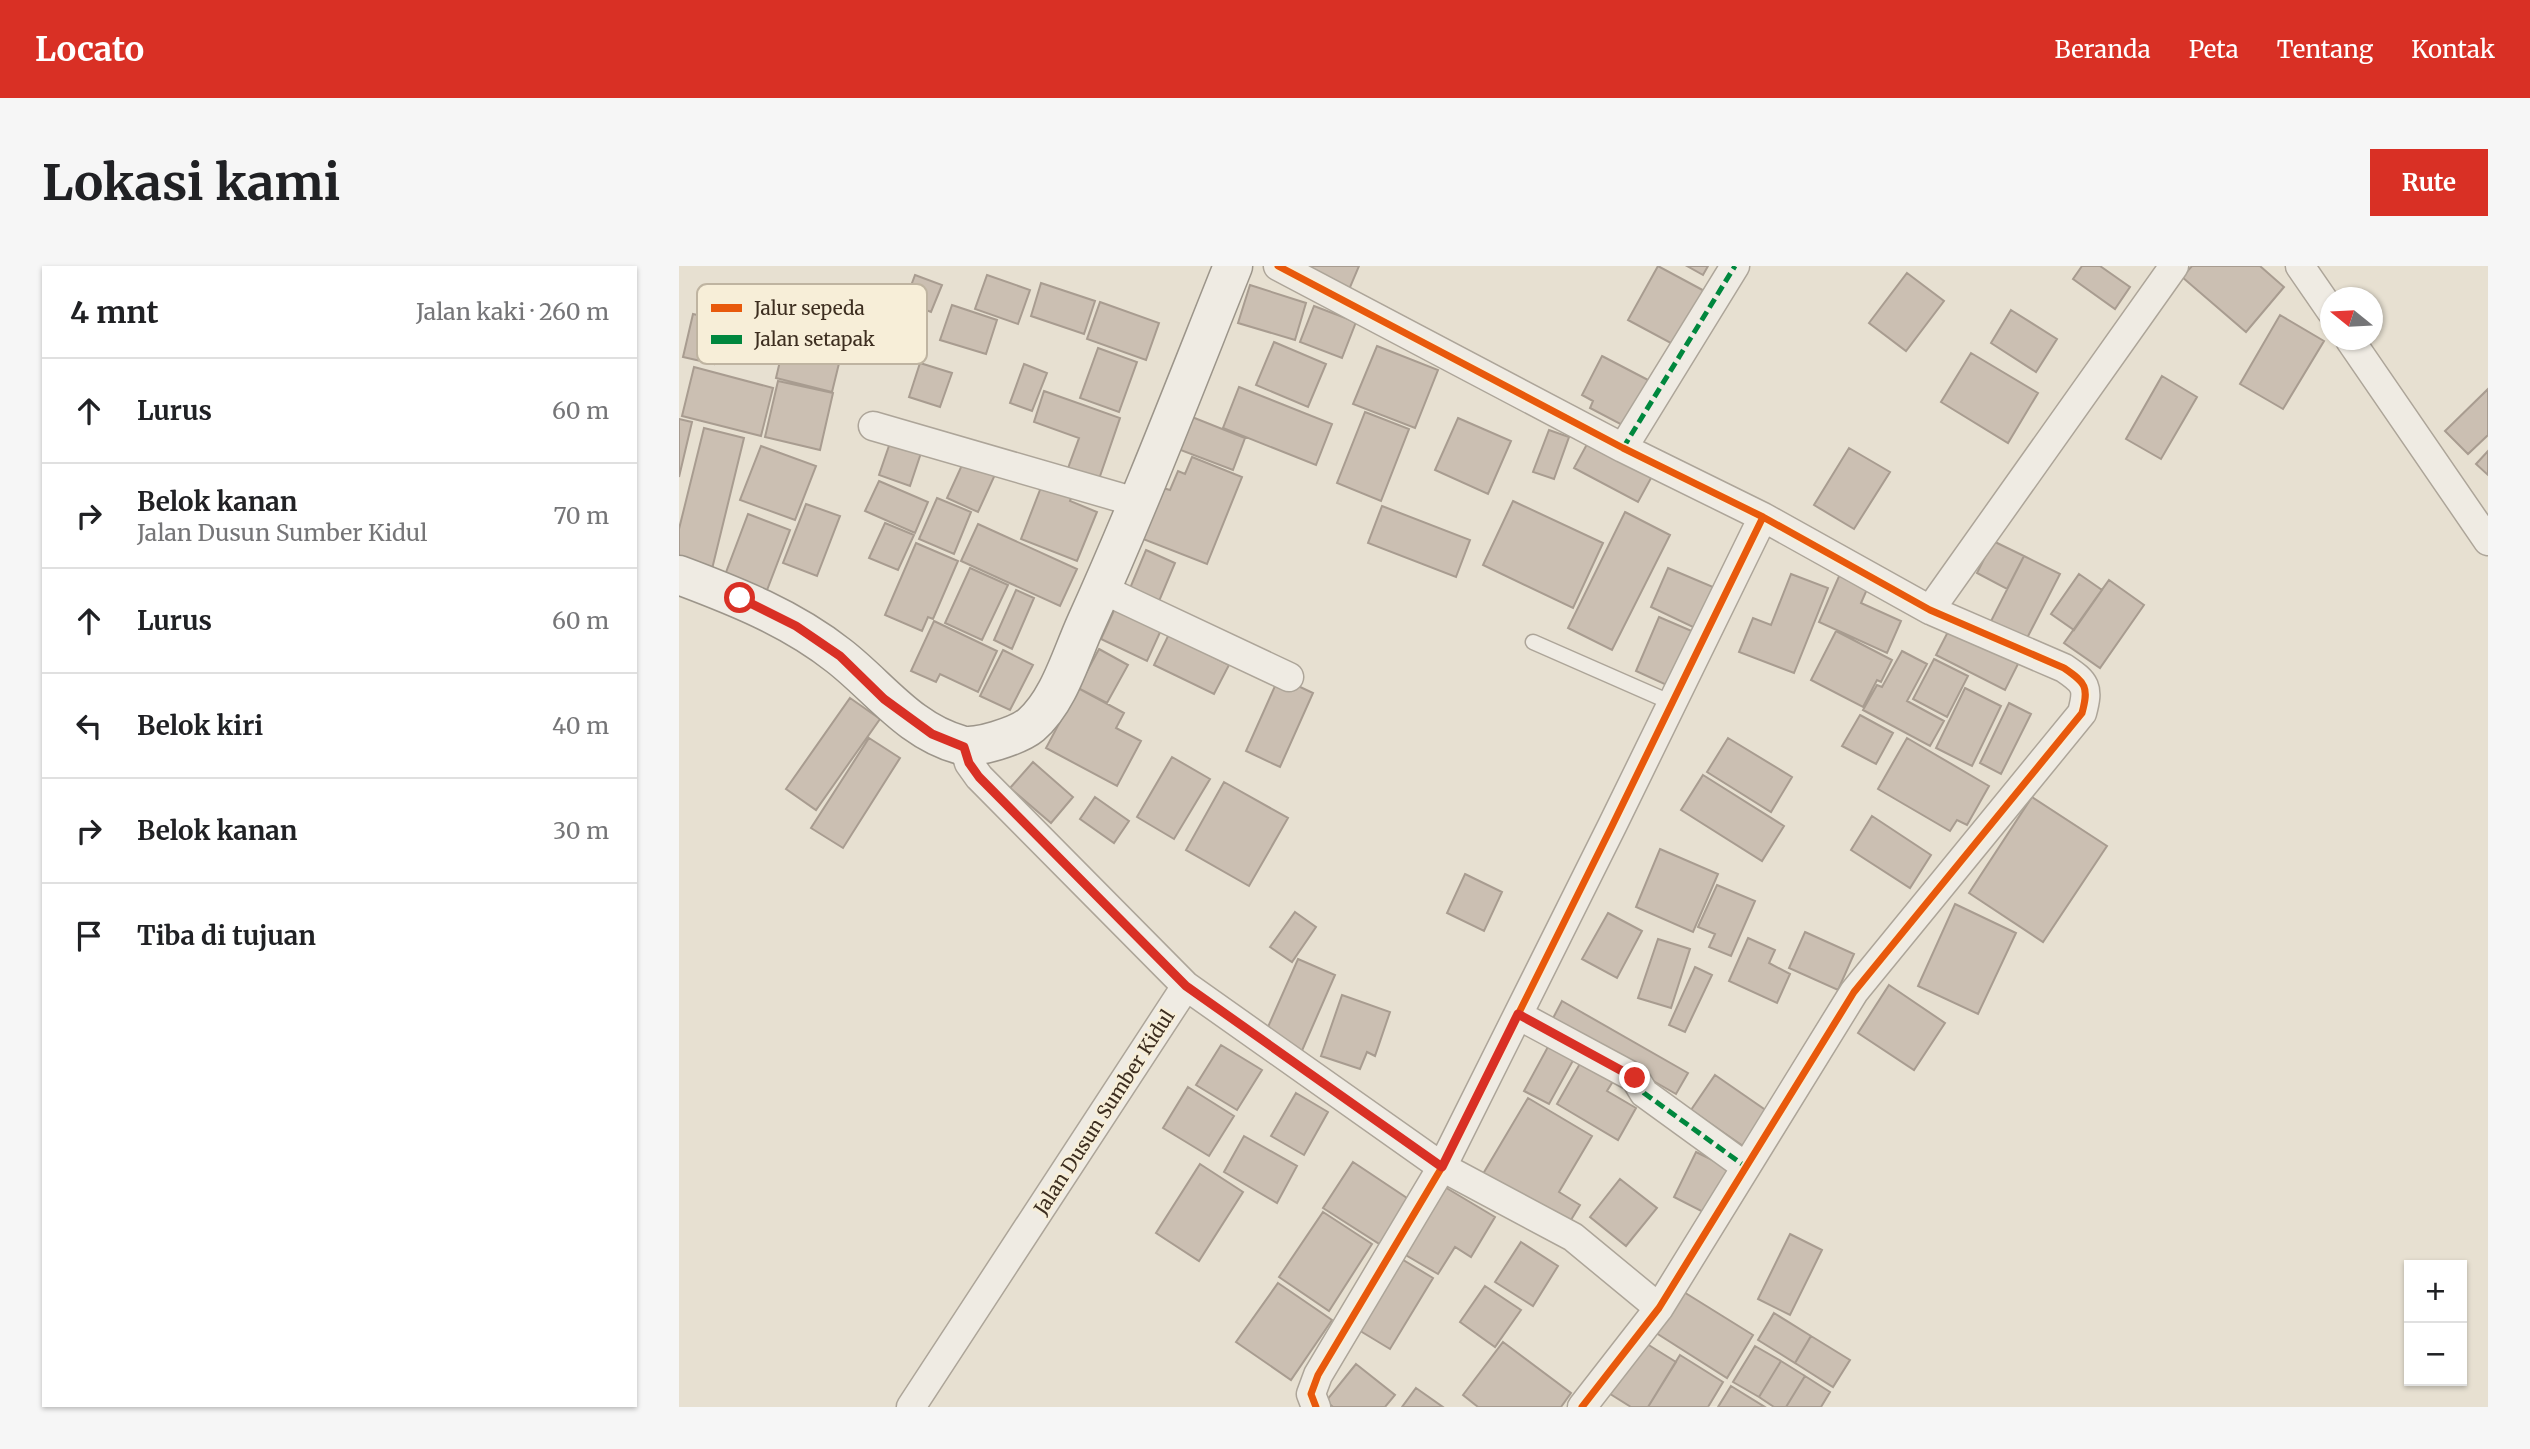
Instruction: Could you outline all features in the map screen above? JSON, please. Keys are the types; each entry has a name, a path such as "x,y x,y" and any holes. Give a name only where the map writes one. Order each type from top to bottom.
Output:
{"street":[{"path":"679,575 740,598 796,626 840,656 884,699 932,734 964,747 1000,740 1030,726 1052,698 1102,589 1233,266"},
{"path":"1278,266 1623,448 1763,517 1930,610 2064,668 2081,680 2087,694 2082,713 1854,992 1659,1308 1582,1407"},
{"path":"1623,448 1735,266"},
{"path":"1930,610 2174,266"},
{"path":"2299,266 2320,296"},
{"path":"2357,350 2488,541"},
{"path":"873,425 1139,503"},
{"path":"1316,1407 1311,1394 1318,1375 1442,1167 1763,517"},
{"path":"1102,589 1289,677"},
{"path":"964,747 969,763 979,777 1186,986 1442,1167 1573,1237 1659,1308"},
{"name":"Jalan Dusun Sumber Kidul","path":"911,1407 1186,986"},
{"path":"1518,1014 1635,1078 1644,1093 1746,1167"}],"lane":[{"path":"1533,642 1672,704"}],"building":[{"path":"1290,266 1359,266 1348,292"},
{"path":"1658,266 1710,294 1680,348 1628,320"},
{"path":"1687,266 1708,266 1703,275"},
{"path":"2082,266 2100,266 2130,287 2115,309 2073,279"},
{"path":"2192,266 2260,266 2284,287 2246,332 2182,277"},
{"path":"1907,273 1944,301 1906,351 1869,323"},
{"path":"915,275 942,285 931,312 927,310 927,284 912,284"},
{"path":"987,275 1030,290 1018,324 975,309"},
{"path":"1041,283 1095,301 1084,334 1031,316"},
{"path":"1250,285 1306,303 1295,340 1238,323"},
{"path":"1100,302 1159,323 1146,360 1087,339"},
{"path":"952,305 997,320 986,354 940,340"},
{"path":"1314,306 1356,322 1342,358 1300,342"},
{"path":"2011,310 2057,339 2036,372 1991,343"},
{"path":"693,314 697,315 697,360 683,357"},
{"path":"2280,315 2320,339 2320,348 2283,409 2240,384"},
{"path":"1274,342 1326,364 1308,407 1256,385"},
{"path":"1377,346 1438,370 1415,428 1353,404"},
{"path":"1098,348 1137,362 1119,412 1080,398"},
{"path":"1971,353 2038,393 2008,443 1941,402"},
{"path":"1602,356 1650,381 1626,427 1590,408 1593,401 1582,395"},
{"path":"779,364 839,364 832,392 776,378"},
{"path":"920,364 952,373 940,407 909,397"},
{"path":"1024,364 1047,373 1032,411 1010,403"},
{"path":"694,367 773,388 761,436 682,416"},
{"path":"2162,376 2197,397 2161,459 2126,439"},
{"path":"778,381 833,393 820,450 765,437"},
{"path":"1239,387 1332,424 1316,465 1223,428"},
{"path":"2488,389 2488,435 2468,454 2445,431"},
{"path":"1044,391 1120,418 1098,482 1067,471 1079,438 1034,422"},
{"path":"1365,412 1409,429 1381,501 1337,483"},
{"path":"1182,413 1245,438 1233,470 1170,446"},
{"path":"1458,418 1511,441 1488,494 1435,470"},
{"path":"679,419 692,422 679,477"},
{"path":"704,428 744,438 712,569 679,561 679,529"},
{"path":"1549,430 1569,437 1554,479 1533,472"},
{"path":"1592,435 1656,469 1638,502 1574,468"},
{"path":"892,437 923,447 910,486 879,475"},
{"path":"761,446 816,466 795,520 740,500"},
{"path":"1849,448 1890,472 1854,529 1814,505"},
{"path":"2488,451 2488,475 2476,464"},
{"path":"967,454 998,468 978,512 947,498"},
{"path":"1192,457 1242,477 1207,564 1143,539 1163,488 1170,490 1178,471 1185,474"},
{"path":"1045,477 1074,489 1070,501 1097,512 1077,561 1021,539"},
{"path":"879,481 928,502 915,533 865,511"},
{"path":"937,498 971,512 954,554 919,539"},
{"path":"1513,501 1603,543 1573,608 1483,565"},
{"path":"806,504 840,516 817,576 783,563"},
{"path":"1382,506 1470,540 1456,577 1368,543"},
{"path":"1625,512 1670,535 1612,650 1568,628"},
{"path":"748,514 790,530 764,598 722,583"},
{"path":"885,523 914,535 898,570 869,558"},
{"path":"978,524 1077,569 1060,606 961,561"},
{"path":"1993,541 2024,556 2007,589 1977,573"},
{"path":"916,543 958,561 933,619 928,617 922,631 885,615"},
{"path":"1146,550 1175,563 1157,606 1128,593"},
{"path":"2024,556 2060,574 2024,644 1989,625"},
{"path":"970,568 1008,585 982,640 945,623"},
{"path":"1668,568 1713,587 1695,628 1651,607"},
{"path":"1791,574 1828,588 1794,673 1739,652 1753,618 1771,625"},
{"path":"1840,574 1868,587 1861,603 1901,621 1887,653 1819,622"},
{"path":"2079,574 2102,590 2074,630 2051,614"},
{"path":"2109,580 2144,605 2100,668 2064,643"},
{"path":"1016,590 1034,598 1012,649 994,640"},
{"path":"1116,606 1162,628 1147,661 1101,639"},
{"path":"1659,617 1694,632 1671,687 1636,671"},
{"path":"934,621 997,651 978,692 940,674 936,682 911,671"},
{"path":"1952,624 2021,658 2005,690 1936,655"},
{"path":"1836,631 1892,660 1881,682 1877,680 1863,707 1811,680"},
{"path":"1169,634 1229,665 1214,694 1154,665"},
{"path":"1099,649 1128,665 1107,703 1078,688"},
{"path":"1003,650 1033,665 1010,710 980,696"},
{"path":"1902,651 1927,664 1907,701 1944,721 1930,746 1863,710 1877,685 1882,687"},
{"path":"1934,659 1968,676 1947,717 1913,699"},
{"path":"1279,677 1313,693 1280,767 1246,751"},
{"path":"1078,688 1124,713 1116,728 1141,741 1117,786 1046,748"},
{"path":"1965,688 2001,706 1972,766 1936,748"},
{"path":"850,698 880,719 816,810 786,789"},
{"path":"2009,703 2031,714 2001,774 1980,763"},
{"path":"1860,715 1893,733 1876,764 1842,746"},
{"path":"869,738 900,758 843,848 811,828"},
{"path":"1728,738 1792,777 1771,812 1707,772"},
{"path":"1907,738 1989,786 1967,825 1957,820 1950,831 1878,789"},
{"path":"1172,757 1210,779 1174,839 1137,817"},
{"path":"1033,762 1073,797 1051,823 1010,788"},
{"path":"1703,775 1784,826 1762,861 1681,810"},
{"path":"1224,782 1288,818 1249,886 1186,850"},
{"path":"1095,797 1129,821 1114,843 1080,819"},
{"path":"2032,797 2107,846 2043,942 1969,893"},
{"path":"1872,816 1931,855 1910,888 1851,850"},
{"path":"1660,849 1718,874 1693,932 1636,907"},
{"path":"1465,874 1502,892 1484,931 1447,913"},
{"path":"1717,885 1755,901 1731,956 1709,947 1715,934 1698,927"},
{"path":"1955,904 2016,933 1978,1014 1918,986"},
{"path":"1295,912 1316,927 1292,962 1270,947"},
{"path":"1608,913 1642,931 1617,978 1582,959"},
{"path":"1805,932 1854,954 1838,990 1789,968"},
{"path":"1748,938 1775,950 1769,963 1790,974 1777,1003 1729,981"},
{"path":"1658,939 1690,949 1671,1008 1638,998"},
{"path":"1298,959 1335,975 1301,1053 1264,1036"},
{"path":"1695,967 1712,975 1685,1032 1669,1025"},
{"path":"1889,985 1945,1023 1914,1070 1858,1033"},
{"path":"1342,995 1390,1012 1375,1056 1367,1052 1360,1069 1321,1056"},
{"path":"1562,1001 1688,1073 1676,1094 1551,1022"},
{"path":"1550,1043 1575,1057 1549,1104 1524,1091"},
{"path":"1221,1045 1262,1070 1237,1110 1196,1085"},
{"path":"1582,1060 1615,1078 1607,1091 1636,1108 1618,1140 1557,1104"},
{"path":"1715,1075 1767,1111 1743,1146 1691,1110"},
{"path":"1188,1087 1234,1116 1209,1156 1163,1128"},
{"path":"1296,1093 1328,1112 1304,1155 1271,1136"},
{"path":"1528,1098 1592,1136 1559,1192 1580,1205 1565,1230 1480,1179"},
{"path":"1244,1136 1297,1166 1277,1203 1224,1172"},
{"path":"1696,1152 1731,1169 1709,1215 1674,1197"},
{"path":"1353,1162 1410,1200 1381,1245 1323,1208"},
{"path":"1200,1164 1243,1192 1199,1261 1156,1233"},
{"path":"1620,1179 1657,1208 1626,1246 1590,1217"},
{"path":"1438,1183 1495,1217 1471,1257 1455,1247 1438,1274 1397,1250"},
{"path":"1323,1212 1372,1244 1329,1311 1279,1277"},
{"path":"1790,1234 1822,1250 1790,1315 1758,1299"},
{"path":"1521,1242 1558,1266 1533,1306 1495,1282"},
{"path":"1395,1255 1433,1278 1390,1349 1352,1326"},
{"path":"1278,1283 1332,1320 1291,1380 1236,1342"},
{"path":"1485,1286 1521,1310 1495,1347 1460,1322"},
{"path":"1679,1289 1753,1335 1727,1378 1653,1331"},
{"path":"1774,1313 1811,1336 1795,1363 1758,1340"},
{"path":"1811,1336 1850,1360 1833,1387 1795,1363"},
{"path":"1639,1339 1676,1362 1648,1407 1631,1407 1607,1392"},
{"path":"1503,1342 1571,1393 1561,1407 1478,1407 1463,1395"},
{"path":"1755,1346 1781,1361 1759,1397 1733,1382"},
{"path":"1680,1355 1723,1382 1708,1407 1648,1407"},
{"path":"1781,1361 1805,1376 1786,1407 1774,1407 1759,1397"},
{"path":"1356,1364 1395,1395 1385,1407 1333,1407 1326,1401"},
{"path":"1805,1376 1830,1392 1821,1407 1786,1407"},
{"path":"1731,1386 1765,1407 1718,1407"},
{"path":"1416,1388 1443,1407 1402,1407"}],"marked path":[{"path":"1623,448 1735,266"},
{"path":"1518,1015 1635,1078 1644,1093 1746,1167"}],"cycle path":[{"path":"1278,266 1623,448 1763,517 1930,610 2064,668 2084,686 2082,713 1854,992 1659,1308 1582,1407"},
{"path":"1316,1407 1311,1394 1318,1375 1442,1167 1763,517"}],"route":[{"path":"740,598 796,626 840,656 884,699 932,734 964,747 969,763 979,777 1186,986 1442,1167 1518,1014 1635,1078"}]}
